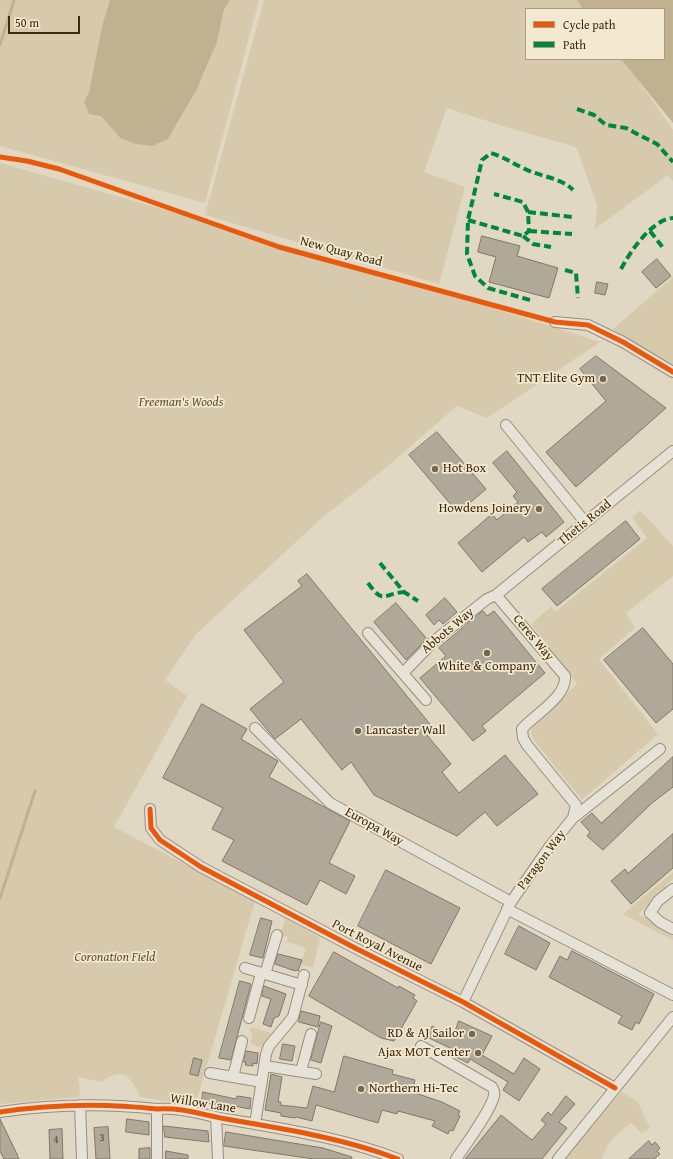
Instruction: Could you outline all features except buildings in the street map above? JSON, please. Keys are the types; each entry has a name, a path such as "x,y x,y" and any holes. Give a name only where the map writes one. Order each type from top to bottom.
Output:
{"street":[{"path":"555,322 588,326 624,342 673,372"},
{"path":"506,425 585,522"},
{"name":"Thetis Road","path":"496,595 673,451"},
{"name":"Abbots Way","path":"404,672 434,641 487,599 496,595"},
{"name":"Ceres Way","path":"496,595 565,676 566,683 560,695 522,729 527,745 576,806 573,818"},
{"path":"368,633 404,672 426,700"},
{"name":"Europa Way","path":"255,728 330,803 509,906 673,995"},
{"name":"Paragon Way","path":"463,1002 509,906 550,846 573,818 660,749"},
{"name":"Port Royal Avenue","path":"150,809 151,828 160,840 201,867 355,948 463,1002 615,1088"},
{"path":"673,889 658,901 650,913 660,922 673,929"},
{"path":"249,1018 277,935"},
{"path":"245,968 263,974 303,980 292,1017 269,1046 255,1124"},
{"path":"558,1159 673,1017"},
{"path":"301,1071 311,1034"},
{"path":"234,1077 242,1041"},
{"path":"421,1046 492,1087 495,1091 488,1108 456,1159"},
{"path":"265,1066 316,1074"},
{"path":"210,1073 262,1082"},
{"name":"Willow Lane","path":"0,1112 105,1104 157,1109 166,1108 206,1114 358,1145 398,1159"},
{"path":"80,1105 82,1159"},
{"path":"157,1109 157,1159"},
{"path":"216,1117 218,1159"}],"green space":[{"path":"0,0 110,0 102,26 89,92 84,102 89,114 101,116 120,138 168,139 201,80 218,37 225,11 230,0 259,0 205,203 0,146"},
{"path":"264,0 579,0 585,8 525,8 525,60 624,60 673,130 673,181 668,175 595,229 597,205 577,149 573,146 512,129 447,108 424,172 465,187 439,284 205,215"},
{"name":"Freeman's Woods","path":"0,163 205,221 440,291 600,342 487,418 457,406 383,470 323,517 196,634 165,680 187,696 114,827 255,901 195,1106 140,1097 133,1083 121,1074 109,1077 101,1082 78,1077 80,1088 79,1097 0,1104"},
{"path":"673,277 673,368 613,329"},
{"path":"640,510 673,546 673,576 626,613 635,628 599,659 658,734 582,800 533,739 531,731 534,724 577,684 531,624 551,607 555,612 647,538 632,517"},
{"path":"673,872 673,879 666,885 668,889 638,914 672,933 673,940 623,914"},
{"path":"285,918 320,938 313,968 300,964 306,948 287,942 288,937 281,934"},
{"path":"251,1027 271,1033 261,1048 250,1043 253,1033 250,1032"},
{"path":"621,1092 638,1102 650,1128 642,1133 631,1123 610,1143 606,1148 602,1159 564,1159"}],"shaded area":[{"path":"110,0 230,0 224,10 217,42 196,91 168,139 152,146 136,144 120,138 101,116 89,114 84,102 89,92 102,26"},
{"path":"577,0 673,0 673,123 622,60 665,60 665,8 582,8"}],"waterway":[{"path":"0,45 14,0"},
{"path":"0,898 35,791"}],"marked path":[{"path":"577,109 594,115 606,125 626,128 657,144 673,162"},
{"path":"530,300 488,288 475,276 467,254 468,220 482,160 491,153 531,172 562,182 573,190"},
{"path":"468,220 523,236 529,231 528,212 523,202 494,194"},
{"path":"528,212 572,217"},
{"path":"621,269 630,254 650,230 657,224 673,218"},
{"path":"529,231 572,234"},
{"path":"650,231 664,249"},
{"path":"523,236 533,244 551,247"},
{"path":"565,270 576,273 578,298"},
{"path":"380,563 404,592 418,601"},
{"path":"368,583 373,590 381,596 404,592"}],"cycle path":[{"name":"New Quay Road","path":"0,157 27,161 59,169 279,247 555,322 588,325 623,342 673,372"},
{"path":"150,809 151,828 160,840 201,867 355,948 463,1002 615,1088"},
{"path":"0,1112 39,1107 78,1105 175,1109 313,1135 356,1145 398,1159"}],"place":[{"name":"TNT Elite Gym","path":"603,379"},
{"name":"Hot Box","path":"435,469"},
{"name":"Howdens Joinery","path":"539,509"},
{"name":"White & Company","path":"487,653"},
{"name":"Lancaster Wall","path":"358,731"},
{"name":"RD & AJ Sailor","path":"472,1034"},
{"name":"Ajax MOT Center","path":"478,1053"},
{"name":"Northern Hi-Tec","path":"361,1089"}],"park label":[{"name":"Coronation Field","path":"115,958"}]}
